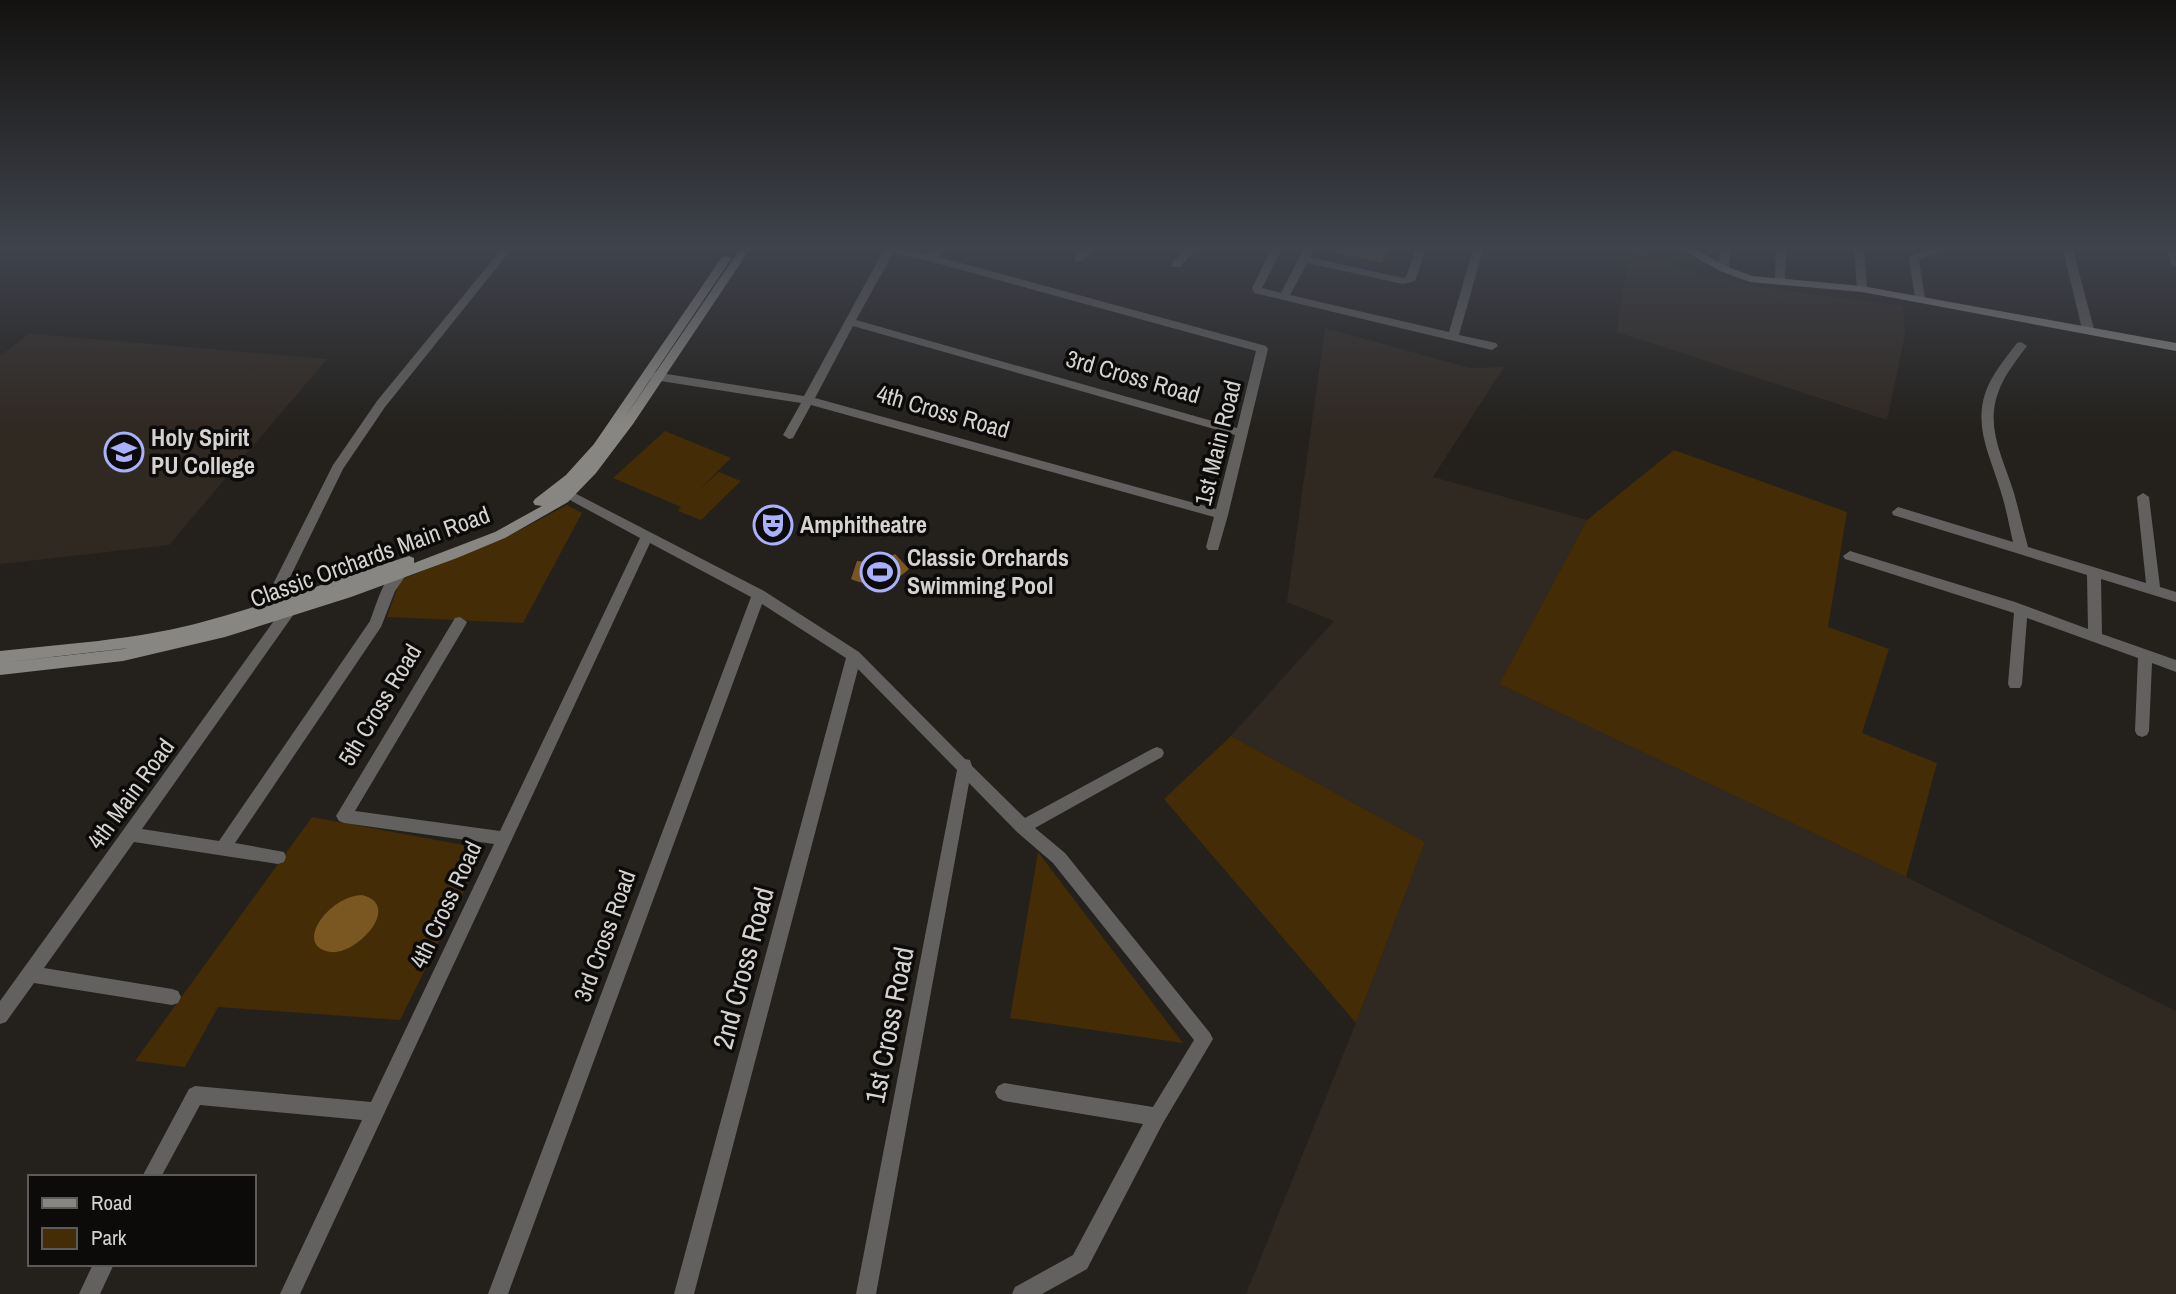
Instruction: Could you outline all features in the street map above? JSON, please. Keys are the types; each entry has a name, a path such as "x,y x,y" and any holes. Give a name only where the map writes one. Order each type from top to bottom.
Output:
{"street":[{"path":"268,608 337,468 381,404 460,306"},
{"name":"Classic Orchards Main Road","path":"0,669 158,649 225,632 397,576 499,535 592,470 697,306"},
{"name":"Classic Orchards Main Road","path":"653,375 703,306"},
{"path":"789,435 858,306"},
{"name":"1st Main Road","path":"1107,306 1262,349 1213,547"},
{"path":"1324,306 1492,346"},
{"path":"1453,337 1462,306"},
{"path":"1961,306 2176,347"},
{"path":"2082,306 2088,329"},
{"name":"3rd Cross Road","path":"850,322 1241,433"},
{"path":"2021,346 1997,381 1989,402 1988,422 1989,445 2002,474 2022,550"},
{"name":"4th Cross Road","path":"653,375 808,400 1222,515"},
{"path":"564,491 759,594 854,656 965,765 1023,827 1059,858 1204,1039 1157,1117 1080,1262 1022,1294"},
{"name":"Classic Orchards Main Road","path":"0,657 151,639 214,624 412,559 494,527 564,491"},
{"path":"2143,496 2154,590"},
{"path":"1898,512 2176,597"},
{"name":"4th Cross Road","path":"290,1294 647,536"},
{"path":"1850,556 2021,610 2176,666"},
{"path":"223,848 376,623 397,576 412,559"},
{"path":"2094,572 2095,637"},
{"name":"3rd Cross Road","path":"498,1294 759,594"},
{"name":"4th Main Road","path":"0,1016 299,598"},
{"path":"2015,684 2021,610"},
{"name":"5th Cross Road","path":"460,622 344,816 504,839"},
{"path":"2142,731 2146,655"},
{"name":"2nd Cross Road","path":"684,1294 854,656"},
{"path":"1023,827 1157,753"},
{"name":"1st Cross Road","path":"866,1294 965,765"},
{"path":"130,834 278,857"},
{"path":"30,974 172,996"},
{"path":"1004,1092 1157,1117"},
{"path":"152,1175 195,1095 375,1112"},
{"path":"89,1294 103,1266"}],"shaded area":[{"path":"1621,306 1903,306 1905,335 1887,420 1617,332"},
{"path":"1325,328 1470,368 1504,367 1433,477 1587,520 1499,684 1906,877 2176,1011 2176,1294 1246,1294 1356,1023 1425,842 1231,736 1334,621 1287,602"},
{"name":"Holy Spirit PU College","path":"29,334 327,359 169,545 0,564 0,356"},
{"name":"Classic Orchards Swimming Pool","path":"895,554 909,569 896,579 874,584 851,579 857,561 878,563"},
{"path":"362,895 374,900 378,909 372,928 353,946 341,951 331,952 320,948 315,941 319,922 337,904"}],"green space":[{"path":"665,431 731,458 700,489 719,472 741,481 701,520 678,511 681,507 613,478"},
{"path":"1674,450 1847,512 1828,627 1889,649 1862,733 1937,763 1906,877 1499,684 1587,520"},
{"path":"567,505 582,513 523,623 387,617 400,580 503,539"},
{"path":"1231,736 1425,842 1356,1023 1164,799"},
{"path":"312,817 485,849 400,1020 218,1007 185,1067 135,1061"},
{"path":"1038,852 1183,1043 1010,1018"}],"place":[{"name":"Holy Spirit PU College","path":"124,452"},
{"name":"Amphitheatre","path":"773,525"},
{"name":"Classic Orchards Swimming Pool","path":"880,572"}]}
